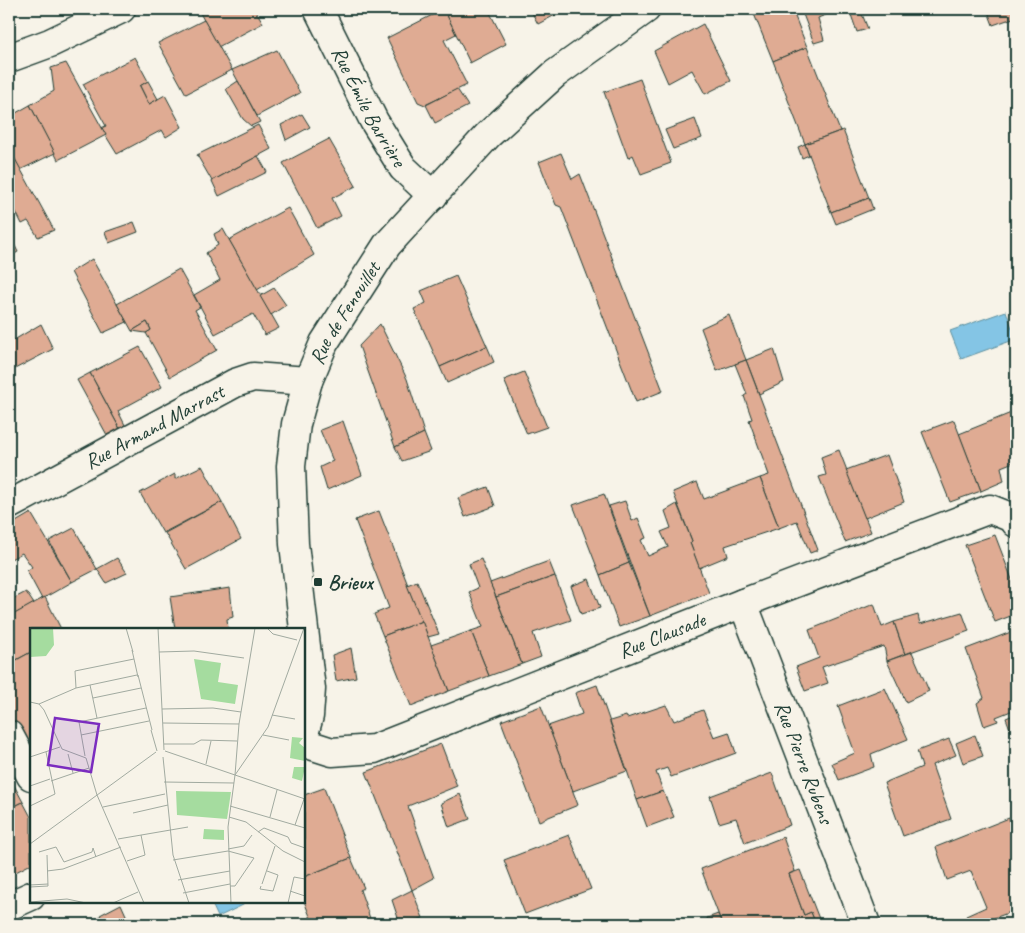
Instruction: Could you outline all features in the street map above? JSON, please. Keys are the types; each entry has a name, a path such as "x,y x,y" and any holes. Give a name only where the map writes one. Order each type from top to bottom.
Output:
{"street":[{"path":"9,58 50,43 121,9"},
{"name":"Rue Émile Barrière","path":"318,9 374,121 403,168 433,196"},
{"name":"Rue de Fenouillet","path":"304,628 294,544 291,466 296,424 308,381 329,335 387,245 403,225 433,196 488,135 555,74 646,9"},
{"name":"Rue Armand Marrast","path":"9,505 235,383 254,377 308,381"},
{"name":"Rue Clausade","path":"305,744 332,752 374,749 743,603 990,509 1015,519 1016,523"},
{"name":"Rue Pierre Rubens","path":"743,603 866,924"},
{"name":"Rue de Fenouillet","path":"305,638 311,689 305,730"},
{"path":"9,736 30,774"},
{"path":"9,906 30,896"}],"water":[{"path":"1006,311 1016,339 961,359 950,331"},
{"path":"211,903 242,903 243,905 218,917"}],"building":[{"path":"198,9 255,9 263,23 218,47"},
{"path":"444,9 456,34 444,40 467,85 425,105 418,102 387,38"},
{"path":"444,9 488,9 506,44 470,63"},
{"path":"530,9 559,9 561,12 538,24"},
{"path":"752,9 792,9 807,47 773,61"},
{"path":"801,9 840,9 818,18 824,40 814,43"},
{"path":"849,9 860,9 868,29 857,32"},
{"path":"987,9 1016,9 1016,17 993,25"},
{"path":"204,20 232,70 186,94 158,43"},
{"path":"703,24 731,81 705,94 692,70 668,83 654,51"},
{"path":"807,47 840,131 805,144 773,61"},
{"path":"277,50 300,93 257,116 232,70"},
{"path":"135,57 148,81 140,86 149,104 165,95 182,127 166,137 162,130 117,154 101,128 106,126 83,84"},
{"path":"66,63 106,135 58,160 30,105 54,91 51,68"},
{"path":"640,79 671,163 641,174 633,155 628,158 604,92"},
{"path":"148,81 158,99 149,104 140,86"},
{"path":"238,81 260,122 251,126 243,119 226,89"},
{"path":"457,89 468,106 435,123 426,105"},
{"path":"30,105 55,153 20,170 9,148 9,117"},
{"path":"302,114 310,127 286,140 281,125"},
{"path":"695,119 702,138 673,149 665,130"},
{"path":"258,125 271,149 212,181 197,155"},
{"path":"843,130 869,198 831,212 805,144"},
{"path":"329,139 356,186 332,198 341,216 317,228 283,163"},
{"path":"805,144 809,155 802,158 798,147"},
{"path":"9,148 54,230 38,237 28,221 22,224 9,198"},
{"path":"561,153 572,179 580,174 663,391 636,402 561,207 556,205 539,162"},
{"path":"258,156 267,172 219,196 212,181"},
{"path":"869,198 873,209 836,224 831,212"},
{"path":"288,208 314,255 257,290 229,240"},
{"path":"134,222 138,232 109,243 105,232"},
{"path":"223,229 279,328 265,335 253,314 215,334 194,295 220,280 206,253 218,245 214,234"},
{"path":"9,234 18,252 9,257"},
{"path":"92,259 127,322 103,333 71,272"},
{"path":"179,269 200,307 195,310 217,350 170,377 146,333 151,330 147,322 132,331 117,304"},
{"path":"456,276 487,346 440,367 414,309 426,303 421,291"},
{"path":"274,288 286,305 271,315 260,296"},
{"path":"729,315 746,360 717,371 701,328"},
{"path":"147,322 151,330 146,333 132,331"},
{"path":"41,324 53,349 9,372 9,343"},
{"path":"380,324 407,379 424,433 395,447 359,346"},
{"path":"487,346 494,362 447,383 440,367"},
{"path":"140,347 162,387 118,411 125,425 120,429 90,373"},
{"path":"774,349 784,382 759,394 746,360"},
{"path":"746,360 818,550 810,553 797,521 779,528 760,478 769,475 749,420 752,419 744,396 747,394 735,364"},
{"path":"524,372 547,427 527,434 504,380"},
{"path":"90,373 120,429 107,435 77,380"},
{"path":"1016,411 1016,461 1001,467 1004,481 981,491 959,434"},
{"path":"954,420 981,491 950,502 922,432"},
{"path":"343,421 362,475 327,490 320,467 333,461 320,430"},
{"path":"424,433 431,451 402,461 395,447"},
{"path":"839,450 871,532 845,542 819,477 826,475 821,457"},
{"path":"887,455 904,502 865,518 846,470"},
{"path":"202,466 222,502 163,533 140,493 175,474 175,479"},
{"path":"760,478 779,528 725,546 728,556 699,568 690,543 692,541 673,492 697,482 704,499"},
{"path":"488,487 495,506 465,517 458,498"},
{"path":"604,494 629,563 600,575 573,505"},
{"path":"625,501 632,521 638,518 646,538 641,540 648,556 668,547 661,532 671,528 665,511 677,504 692,541 690,543 709,593 650,616 609,506"},
{"path":"222,502 241,539 186,569 165,533"},
{"path":"379,511 422,621 383,636 374,614 389,608 355,520"},
{"path":"31,513 72,582 42,599 27,571 32,567 22,553 9,560 9,526"},
{"path":"74,528 97,569 72,582 49,541"},
{"path":"995,535 1016,590 1016,614 995,622 965,545"},
{"path":"117,558 127,573 106,583 97,569"},
{"path":"481,559 522,664 489,676 471,631 483,627 469,592 478,588 469,564"},
{"path":"549,561 555,576 496,597 490,583"},
{"path":"629,563 650,616 619,627 600,575"},
{"path":"555,576 571,620 533,633 541,657 522,664 496,597"},
{"path":"589,579 600,608 581,614 571,586"},
{"path":"417,581 439,634 428,637 407,585"},
{"path":"230,588 233,617 227,619 228,628 175,628 170,597"},
{"path":"26,592 34,604 9,617 9,601"},
{"path":"45,597 60,628 30,628 30,653 9,664 9,617"},
{"path":"874,604 882,627 894,622 905,654 887,661 884,646 822,667 828,683 805,691 796,667 819,658 809,630"},
{"path":"962,612 969,631 905,654 894,622 918,615 920,624"},
{"path":"422,621 449,691 411,706 383,636"},
{"path":"471,631 489,676 449,691 431,645"},
{"path":"1011,632 1016,648 1016,709 996,717 998,721 984,726 977,703 984,698 966,649"},
{"path":"351,648 356,677 336,681 332,655"},
{"path":"912,652 929,691 906,702 887,661"},
{"path":"30,653 30,739 25,742 9,713 9,664"},
{"path":"597,685 627,771 573,791 548,726 582,714 575,693"},
{"path":"885,688 908,739 871,754 874,767 839,780 832,763 855,753 838,706"},
{"path":"666,705 674,721 703,710 714,737 729,732 736,753 671,777 667,768 656,772 663,791 637,800 610,721 626,716 627,718"},
{"path":"541,706 578,805 539,821 501,721"},
{"path":"1016,714 1016,745 1006,718"},
{"path":"975,735 983,756 963,763 956,743"},
{"path":"949,739 956,755 932,765 951,819 903,836 884,783 922,767 917,751"},
{"path":"441,744 457,786 408,806 434,878 412,890 366,772"},
{"path":"772,773 790,825 745,843 736,818 719,823 710,796"},
{"path":"9,776 23,802 9,809"},
{"path":"324,788 351,858 305,877 305,795"},
{"path":"663,791 674,817 647,827 637,800"},
{"path":"460,794 470,819 449,827 441,803"},
{"path":"23,802 30,815 30,865 14,873 9,865 9,809"},
{"path":"1009,818 1016,836 1016,910 978,924 968,924 966,916 986,907 971,871 947,880 936,847"},
{"path":"569,835 591,889 525,914 504,860"},
{"path":"783,837 795,871 789,874 804,915 811,912 816,924 722,924 701,869"},
{"path":"351,858 364,888 360,890 372,924 313,924 305,903 305,877"},
{"path":"800,870 821,924 816,924 811,912 804,915 789,874"},
{"path":"412,890 423,918 400,924 392,900"},
{"path":"121,904 130,924 96,924 103,921 100,915"},
{"path":"718,914 722,924 709,924 707,918"}],"place":[{"name":"Brieux","path":"318,582"}]}
